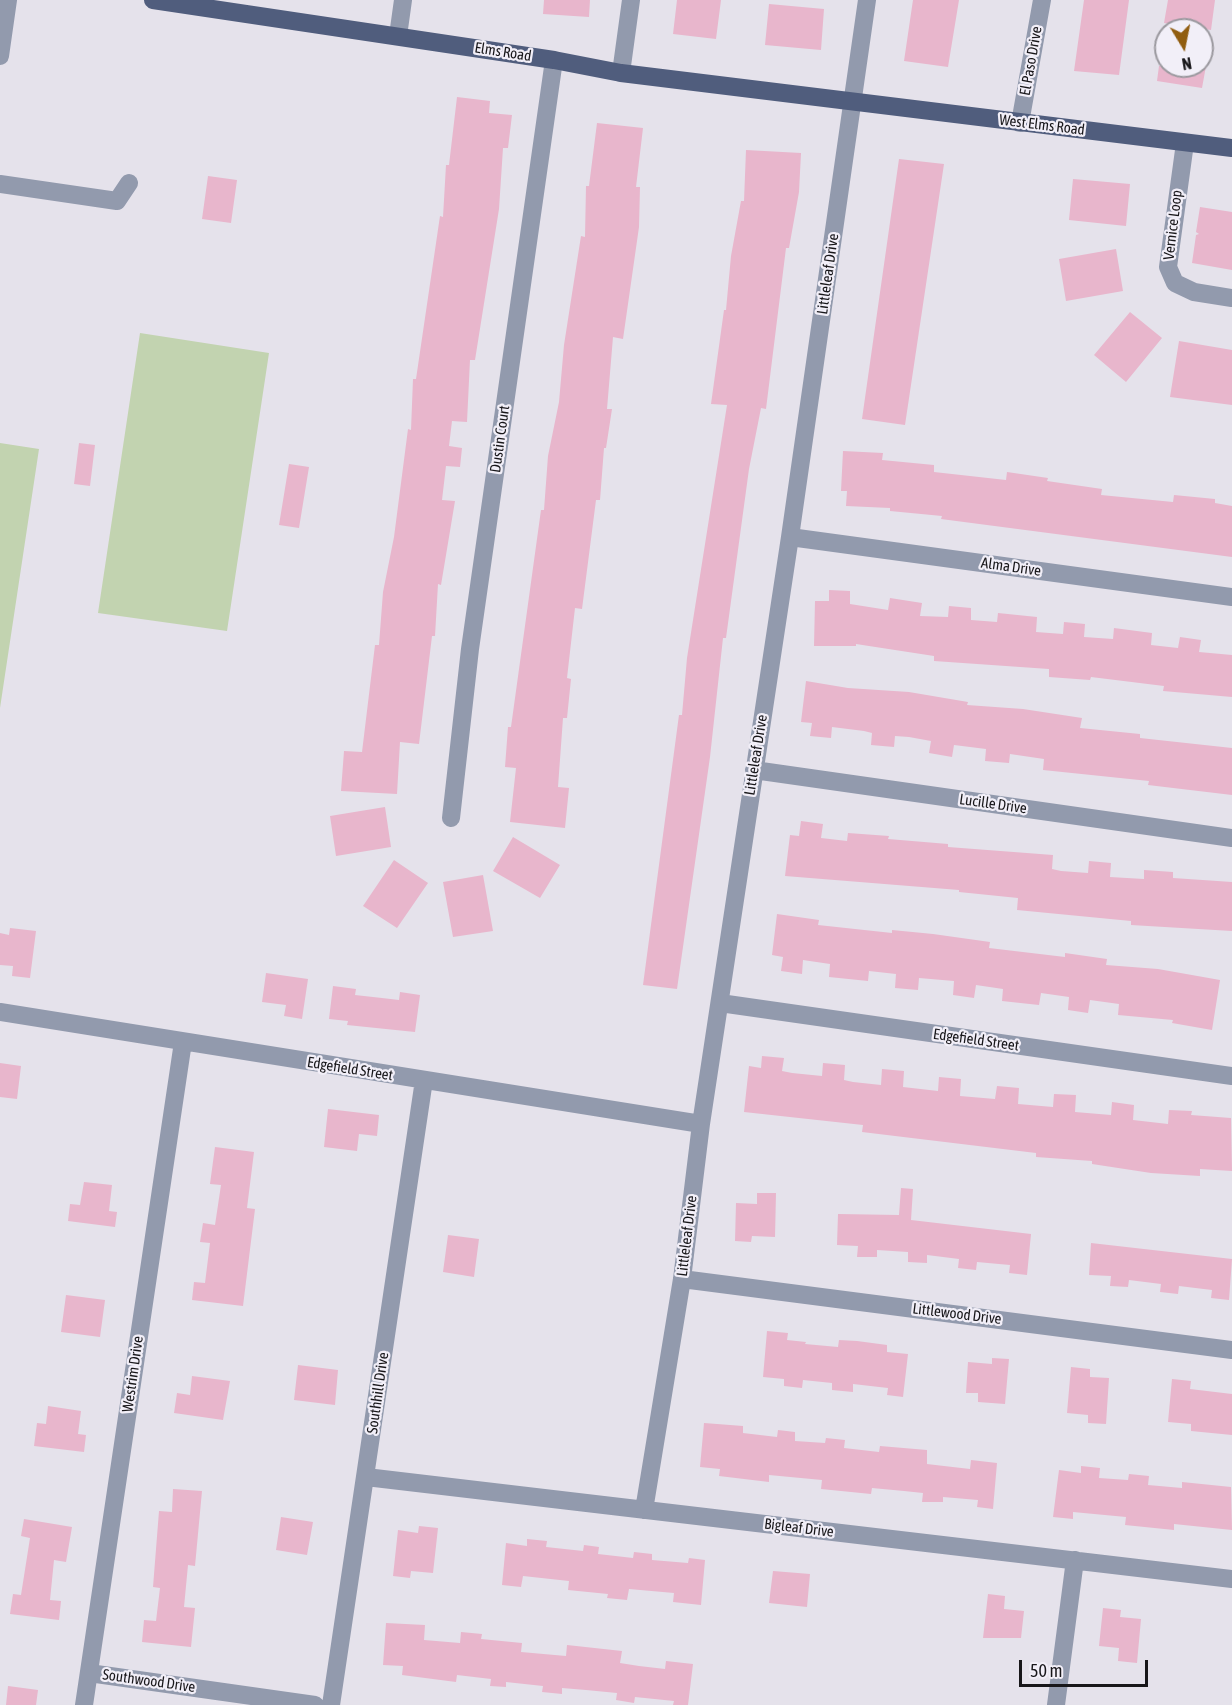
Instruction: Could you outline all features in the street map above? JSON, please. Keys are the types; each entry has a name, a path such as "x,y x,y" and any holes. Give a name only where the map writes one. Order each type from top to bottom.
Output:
{"main road":[{"name":"Elms Road","path":"164,1 554,60 621,73 852,102"},
{"name":"West Elms Road","path":"852,102 1185,142 1231,144"}],"street":[{"path":"0,54 8,0"},
{"path":"398,36 404,0"},
{"path":"621,73 631,0"},
{"name":"Littleleaf Drive","path":"644,1510 682,1279 701,1124 790,537 867,0"},
{"name":"El Paso Drive","path":"1020,123 1041,0"},
{"name":"Dustin Court","path":"451,818 470,649 554,60"},
{"name":"Vernice Loop","path":"1185,142 1168,267 1175,283 1194,292 1232,298"},
{"path":"0,184 117,201 129,183"},
{"name":"Alma Drive","path":"790,537 1232,597"},
{"name":"Lucille Drive","path":"754,770 1232,837"},
{"name":"Edgefield Street","path":"720,1003 1232,1076"},
{"name":"Edgefield Street","path":"0,1012 701,1124"},
{"name":"Westrim Drive","path":"84,1705 183,1042"},
{"name":"Southhill Drive","path":"331,1705 424,1080"},
{"name":"Littlewood Drive","path":"682,1279 1232,1350"},
{"name":"Bigleaf Drive","path":"366,1477 1232,1579"},
{"path":"1056,1705 1075,1560"},
{"name":"Southwood Drive","path":"89,1673 315,1705"}],"green space":[{"path":"140,333 269,353 227,631 98,613"},
{"path":"0,443 39,449 0,708"}],"building":[{"path":"544,0 590,0 589,17 543,14"},
{"path":"677,0 721,0 716,39 673,34"},
{"path":"913,0 959,0 948,67 904,61"},
{"path":"1084,0 1129,0 1119,75 1074,71"},
{"path":"1168,0 1215,0 1213,18 1165,18"},
{"path":"769,4 824,9 821,50 765,45"},
{"path":"1157,78 1204,78 1202,88 1157,81"},
{"path":"457,97 490,101 489,113 512,115 508,148 503,148 499,209 475,360 470,360 467,422 452,421 449,446 462,448 460,467 446,466 442,500 455,501 441,585 438,584 435,636 432,636 419,744 400,742 397,794 341,791 344,751 362,752 375,645 379,645 383,592 394,537 408,429 411,430 413,379 416,379 440,216 443,217 446,165 449,165"},
{"path":"597,123 643,128 636,187 640,187 639,227 623,339 613,337 607,409 612,409 606,448 604,448 600,500 596,500 582,609 575,608 567,678 571,679 567,718 563,718 558,787 569,788 565,828 510,822 516,768 505,767 508,727 511,727 541,510 544,510 548,456 559,402 564,345 581,236 585,237 586,186 589,186"},
{"path":"746,150 801,153 799,192 789,248 786,248 766,409 761,408 749,469 726,638 723,638 710,757 677,989 643,985 679,715 682,715 687,658 727,405 711,404 724,310 726,310 731,256 741,201 744,201"},
{"path":"899,159 944,164 905,425 862,419"},
{"path":"208,176 237,180 231,223 202,219"},
{"path":"1073,179 1130,184 1126,226 1069,220"},
{"path":"1200,207 1232,212 1232,270 1192,263 1196,235 1199,234 1196,232"},
{"path":"1116,249 1123,291 1066,301 1059,259"},
{"path":"1130,312 1162,338 1126,382 1094,355"},
{"path":"1179,341 1232,350 1232,405 1170,397"},
{"path":"79,443 95,445 90,486 74,484"},
{"path":"843,451 883,453 882,460 934,465 934,472 1006,480 1007,472 1048,478 1047,481 1102,489 1101,495 1173,502 1174,495 1215,499 1215,503 1232,506 1232,557 941,519 942,516 890,511 890,508 846,506 847,491 841,491"},
{"path":"289,464 309,467 299,528 279,525"},
{"path":"829,590 850,591 850,604 888,610 890,598 922,603 920,616 948,617 949,606 971,608 971,620 997,622 998,613 1037,617 1036,632 1063,634 1064,622 1085,624 1084,637 1113,639 1114,628 1152,633 1151,645 1178,648 1180,637 1201,640 1199,652 1232,655 1232,697 1163,691 1164,686 1091,677 1090,680 1049,677 1049,669 934,661 934,656 856,644 856,646 814,646 815,601 829,601"},
{"path":"806,681 848,688 909,692 968,702 967,705 1023,709 1082,718 1080,728 1140,734 1140,738 1232,748 1232,795 1148,785 1149,781 1043,770 1044,759 1010,754 1009,763 985,761 986,749 954,745 952,757 929,753 931,741 909,737 895,736 894,747 871,745 872,733 864,731 832,727 831,738 810,736 812,723 801,722"},
{"path":"385,807 391,847 336,856 330,816"},
{"path":"801,821 823,824 821,838 847,841 848,833 889,836 888,839 948,844 948,847 1053,855 1052,869 1061,871 1088,873 1089,861 1111,863 1110,877 1144,879 1144,870 1173,872 1173,878 1232,882 1232,931 1131,925 1131,921 1017,910 1018,898 959,892 959,890 785,876 790,835 799,836"},
{"path":"513,837 560,865 540,898 493,871"},
{"path":"394,860 428,883 397,928 363,906"},
{"path":"483,875 493,931 453,937 443,882"},
{"path":"777,914 819,920 818,925 892,933 892,930 933,934 990,942 989,948 1065,957 1065,953 1107,959 1106,965 1158,969 1220,980 1212,1030 1172,1023 1173,1020 1118,1015 1119,1004 1090,1000 1088,1013 1068,1010 1069,997 1041,993 1039,1005 1002,1001 1003,989 976,985 974,998 953,995 954,981 919,978 918,990 895,988 896,974 869,971 868,981 829,977 830,964 803,960 802,974 781,971 783,957 772,955"},
{"path":"10,928 36,931 30,978 12,976 13,966 0,965 0,933 9,935"},
{"path":"266,973 308,979 302,1019 284,1016 286,1005 262,1002"},
{"path":"333,986 356,989 355,995 399,1000 400,992 420,995 415,1032 347,1025 348,1021 329,1019"},
{"path":"762,1056 784,1058 782,1071 792,1073 822,1076 823,1063 845,1065 844,1080 853,1082 881,1085 882,1069 904,1071 903,1087 938,1091 939,1077 961,1079 960,1096 995,1099 997,1086 1019,1088 1018,1104 1053,1107 1054,1094 1076,1095 1075,1112 1111,1115 1112,1102 1134,1105 1133,1120 1168,1124 1169,1110 1192,1111 1191,1115 1231,1118 1232,1171 1200,1169 1200,1176 1151,1173 1092,1164 1092,1161 1036,1157 1036,1153 862,1132 863,1125 744,1112 749,1066 761,1068"},
{"path":"0,1063 21,1066 17,1099 0,1097"},
{"path":"328,1109 379,1115 377,1136 359,1134 357,1151 324,1147"},
{"path":"215,1147 254,1152 247,1208 255,1209 243,1306 192,1300 194,1282 205,1283 210,1243 200,1242 203,1223 215,1225 221,1185 210,1184"},
{"path":"84,1182 112,1185 109,1211 117,1212 115,1227 68,1221 70,1204 80,1205"},
{"path":"901,1188 913,1189 911,1220 1031,1234 1027,1275 1009,1273 1010,1265 977,1262 976,1270 958,1268 959,1259 927,1255 927,1263 908,1262 908,1252 877,1250 877,1257 857,1257 858,1246 837,1245 838,1214 899,1215"},
{"path":"757,1193 776,1193 775,1237 752,1236 751,1242 735,1241 736,1203 757,1204"},
{"path":"448,1235 479,1239 474,1277 443,1272"},
{"path":"1091,1243 1232,1259 1229,1300 1211,1298 1212,1290 1179,1286 1178,1294 1160,1292 1161,1284 1129,1280 1128,1287 1110,1286 1111,1276 1089,1275"},
{"path":"66,1295 105,1300 100,1337 61,1332"},
{"path":"767,1331 788,1333 787,1340 806,1342 805,1344 838,1347 839,1340 857,1341 887,1345 887,1352 908,1354 903,1397 887,1395 888,1388 853,1384 853,1392 832,1390 832,1383 803,1380 802,1388 784,1386 784,1379 763,1377"},
{"path":"992,1358 1009,1359 1005,1404 978,1402 978,1393 966,1393 968,1362 992,1364"},
{"path":"298,1365 338,1370 335,1405 294,1400"},
{"path":"1071,1367 1090,1369 1090,1377 1109,1378 1106,1424 1088,1423 1088,1415 1067,1413"},
{"path":"192,1376 230,1381 223,1420 174,1413 177,1393 190,1395"},
{"path":"1172,1379 1191,1381 1190,1389 1232,1394 1232,1435 1191,1431 1191,1424 1168,1422"},
{"path":"48,1406 81,1411 78,1434 86,1435 84,1452 34,1446 37,1423 46,1424"},
{"path":"704,1423 743,1426 743,1433 777,1437 778,1430 795,1432 795,1441 825,1443 826,1438 845,1440 844,1448 879,1452 880,1446 927,1450 927,1464 970,1469 971,1460 997,1463 993,1509 977,1507 978,1500 943,1497 943,1502 922,1502 923,1493 872,1488 871,1494 821,1489 822,1480 769,1475 769,1482 719,1476 720,1469 700,1467"},
{"path":"1081,1466 1100,1468 1099,1478 1128,1480 1129,1474 1149,1476 1148,1485 1182,1488 1182,1482 1231,1487 1232,1530 1174,1524 1174,1530 1125,1525 1126,1517 1073,1512 1073,1519 1053,1517 1059,1470 1081,1473"},
{"path":"173,1489 202,1491 195,1566 188,1565 184,1607 195,1608 191,1647 142,1642 144,1620 156,1621 160,1588 153,1587 159,1511 172,1512"},
{"path":"281,1517 313,1522 307,1555 276,1550"},
{"path":"24,1519 72,1527 66,1562 54,1560 50,1600 61,1601 59,1620 10,1614 13,1594 21,1595 30,1538 21,1536"},
{"path":"419,1526 438,1528 433,1573 411,1571 410,1578 393,1576 398,1530 418,1533"},
{"path":"527,1539 547,1541 546,1547 583,1551 584,1545 599,1547 598,1554 633,1558 634,1552 652,1554 652,1560 688,1563 689,1558 705,1560 701,1605 673,1602 674,1593 629,1589 627,1600 607,1598 608,1594 568,1590 569,1581 523,1576 521,1587 502,1585 506,1543 527,1546"},
{"path":"773,1571 810,1574 807,1607 769,1603"},
{"path":"988,1594 1005,1596 1004,1609 1024,1611 1021,1638 983,1638"},
{"path":"1103,1608 1121,1610 1120,1617 1141,1619 1137,1663 1118,1661 1119,1648 1099,1646"},
{"path":"386,1623 425,1625 424,1640 460,1643 461,1632 482,1634 481,1639 522,1643 521,1652 566,1656 567,1645 622,1651 620,1663 639,1666 665,1669 666,1661 693,1664 688,1705 673,1705 674,1701 635,1697 634,1703 616,1700 617,1693 586,1690 562,1688 562,1694 542,1692 543,1686 506,1682 506,1687 490,1686 491,1679 457,1675 456,1682 402,1675 403,1666 383,1665"},
{"path":"8,1686 38,1690 36,1705 6,1705"}]}
